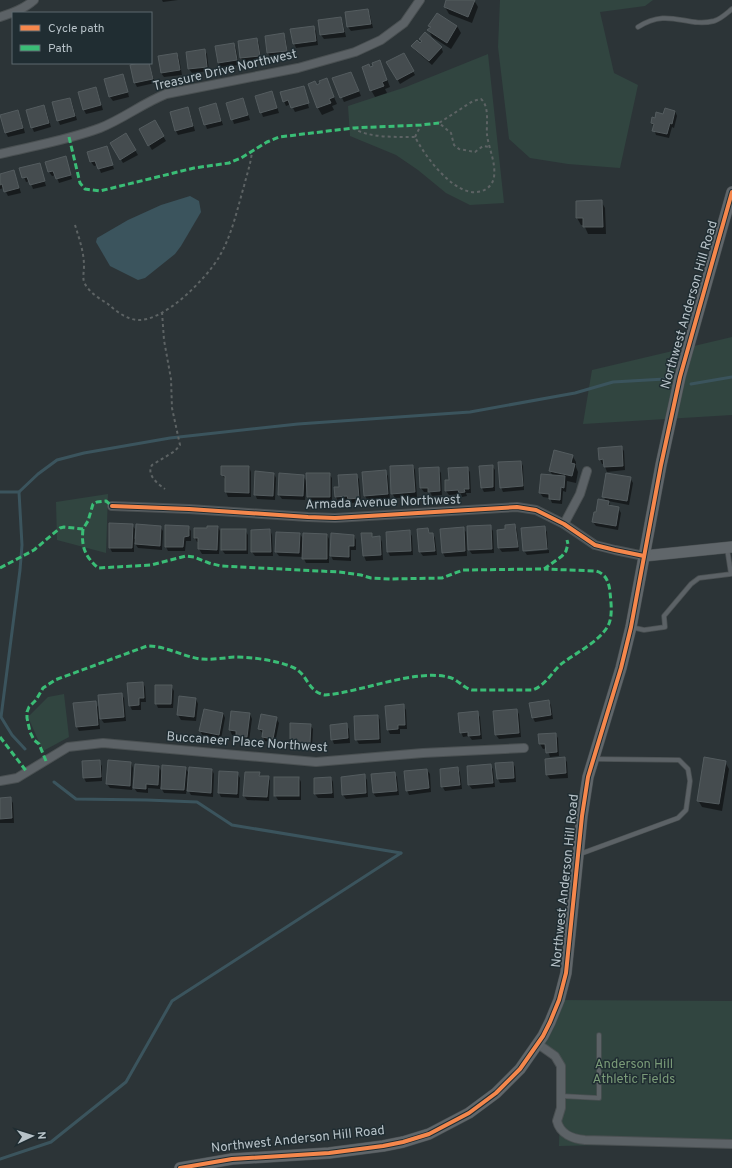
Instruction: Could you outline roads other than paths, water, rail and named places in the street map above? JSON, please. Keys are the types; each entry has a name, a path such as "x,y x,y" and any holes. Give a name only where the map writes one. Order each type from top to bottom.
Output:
{"main road":[{"name":"Northwest Anderson Hill Road","path":"180,1168 232,1160 329,1153 383,1146 429,1134 460,1119 488,1100 513,1077 538,1044 554,1014 566,973 585,794 593,759 621,668 631,627 662,458 680,377 732,192"},
{"path":"644,556 730,548"}],"street":[{"path":"15,12 34,0"},
{"name":"Treasure Drive Northwest","path":"0,154 80,135 102,127 151,100 166,94 298,68 355,52 381,40 404,23 420,0"},
{"path":"0,17 12,13"},
{"path":"564,524 580,494 587,470"},
{"name":"Armada Avenue Northwest","path":"112,506 335,518 517,507 536,510 564,524 595,545 644,556"},
{"name":"Buccaneer Place Northwest","path":"0,780 17,778 68,748 103,743 316,762 423,753 524,748"},
{"path":"538,1044 550,1051 559,1060 562,1073 561,1108 557,1122 562,1131 571,1137 578,1140 732,1144"}],"lane":[{"path":"638,27 648,21 667,17 702,22 715,21 732,9"},
{"path":"631,627 644,630 665,627 664,616 691,584 699,578 730,574 730,548"},
{"path":"578,855 678,818 686,810 690,781 688,769 679,760 593,759"},
{"path":"561,1096 599,1098 599,1035"}],"water":[{"path":"190,196 199,201 201,212 175,254 145,278 138,280 110,266 96,242 97,238 128,220 161,205"}],"waterway":[{"path":"691,384 732,377"},
{"path":"0,492 19,492 38,474 57,460 84,453 170,438 298,424 470,412 575,393 613,382 665,379"},
{"path":"19,492 22,545 1,717 12,735 25,749"},
{"path":"54,782 76,799 197,802 232,825 401,853"},
{"path":"0,1159 51,1142 126,1082 172,1001 401,853"}],"park label":[{"name":"Anderson Hill Athletic Fields","path":"634,1072"}]}
